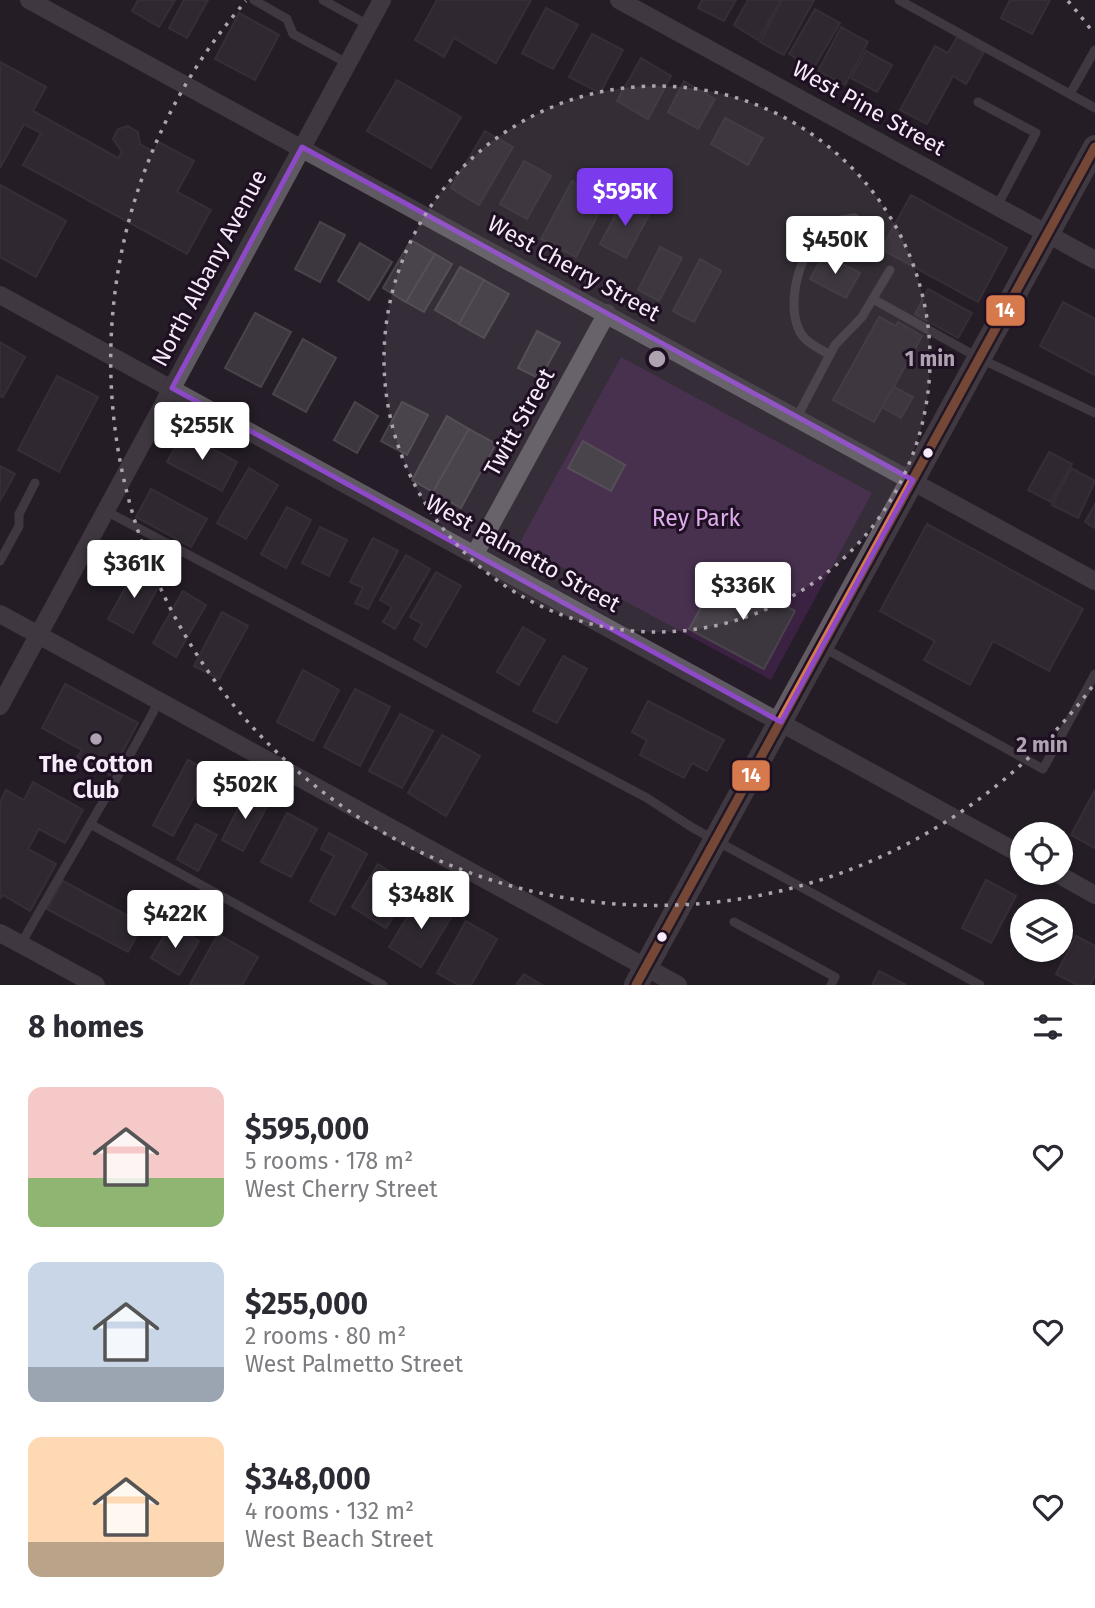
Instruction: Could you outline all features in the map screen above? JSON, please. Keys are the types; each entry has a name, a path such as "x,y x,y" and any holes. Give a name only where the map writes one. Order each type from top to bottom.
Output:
{"main road":[{"path":"641,976 1095,147"}],"street":[{"name":"West Cherry Street","path":"29,0 1095,581"},
{"name":"North Albany Avenue","path":"0,706 382,0"},
{"name":"West Pine Street","path":"620,0 1095,260"},
{"name":"West Palmetto Street","path":"0,295 1010,848"},
{"name":"Twitt Street","path":"475,554 607,313"},
{"path":"0,614 159,701 641,976 678,985"},
{"path":"1073,883 1095,895"},
{"path":"0,933 96,985"}],"lane":[{"path":"254,0 287,19 293,34 347,63"},
{"path":"323,0 368,25"},
{"path":"899,0 1095,108"},
{"path":"1070,94 1095,50"},
{"path":"978,102 1036,133 997,206"},
{"path":"830,355 810,343 800,332 794,292 797,275 814,242 837,221 855,218"},
{"path":"797,417 830,355 873,299 890,270"},
{"path":"873,299 979,358 1095,413"},
{"path":"0,561 19,526 19,514 35,483"},
{"path":"106,511 647,797 716,840 981,985"},
{"path":"823,647 1042,769 1095,674"},
{"path":"20,944 110,794 159,701"},
{"path":"90,824 383,985"},
{"path":"734,922 835,977 831,985"}],"highlighted area":[{"path":"302,147 913,480 781,722 172,388"}],"green space":[{"name":"Rey Park","path":"621,357 872,493 771,680 519,544"}],"building":[{"path":"138,0 175,0 159,27 132,11"},
{"path":"184,0 208,0 187,38 169,28"},
{"path":"437,0 531,0 496,63 454,38 444,57 415,40"},
{"path":"702,0 736,0 724,21 698,8"},
{"path":"748,0 781,0 758,40 734,25"},
{"path":"782,0 814,0 784,55 760,42"},
{"path":"1010,0 1050,0 1032,34 1001,18"},
{"path":"546,8 578,25 553,69 522,53"},
{"path":"815,9 840,23 813,69 789,54"},
{"path":"239,13 279,35 255,80 215,59"},
{"path":"841,27 868,42 845,85 818,71"},
{"path":"592,34 623,50 600,93 569,77"},
{"path":"957,37 984,52 966,84 953,76 927,124 900,110 935,46 948,53"},
{"path":"866,51 892,65 877,92 851,78"},
{"path":"641,58 671,76 648,119 617,101"},
{"path":"0,62 46,87 33,111 118,158 122,152 113,139 118,129 128,126 138,132 140,144 154,152 159,142 194,161 177,192 211,210 187,254 23,165 41,133 24,124 0,168"},
{"path":"397,80 461,117 431,168 367,131"},
{"path":"684,81 715,99 698,129 668,112"},
{"path":"725,118 763,138 748,165 711,144"},
{"path":"485,131 513,147 479,205 451,188"},
{"path":"524,161 551,176 527,219 500,204"},
{"path":"572,181 606,199 576,257 541,239"},
{"path":"0,185 66,221 36,277 0,257"},
{"path":"911,195 1007,248 978,302 881,249"},
{"path":"624,199 650,213 626,258 600,244"},
{"path":"320,222 345,235 320,282 295,269"},
{"path":"411,240 435,254 406,302 383,288"},
{"path":"360,243 392,262 369,300 338,281"},
{"path":"660,247 682,258 659,301 638,290"},
{"path":"435,254 452,264 424,312 406,302"},
{"path":"824,254 860,273 846,298 810,279"},
{"path":"700,259 721,271 694,322 673,311"},
{"path":"460,267 484,280 459,324 435,310"},
{"path":"484,280 509,294 484,338 459,324"},
{"path":"928,289 972,313 958,338 915,314"},
{"path":"1063,302 1095,319 1095,375 1040,346"},
{"path":"255,313 291,332 261,387 225,368"},
{"path":"879,317 896,326 898,322 922,336 874,422 833,400"},
{"path":"537,331 560,343 540,379 518,368"},
{"path":"303,339 336,358 306,412 273,394"},
{"path":"0,342 25,357 3,397 0,396"},
{"path":"57,376 98,397 59,472 18,450"},
{"path":"894,387 913,397 901,418 882,407"},
{"path":"355,402 378,416 357,453 334,440"},
{"path":"402,402 428,415 407,455 381,441"},
{"path":"447,416 469,429 433,492 412,480"},
{"path":"469,429 496,444 461,508 433,492"},
{"path":"183,433 237,462 222,491 167,462"},
{"path":"583,441 625,465 611,491 568,468"},
{"path":"1049,452 1072,464 1051,502 1028,490"},
{"path":"0,466 15,474 0,501"},
{"path":"249,468 278,485 246,539 217,523"},
{"path":"1071,468 1095,481 1078,518 1052,505"},
{"path":"151,489 207,519 191,547 136,517"},
{"path":"1095,504 1095,528 1085,522"},
{"path":"287,507 311,520 286,568 261,554"},
{"path":"927,524 1083,609 1049,671 993,641 970,685 924,660 935,641 880,611"},
{"path":"320,527 347,540 329,576 302,563"},
{"path":"373,538 398,551 368,609 355,603 363,588 350,582"},
{"path":"406,555 430,569 395,629 383,622 392,607 380,600"},
{"path":"136,568 161,582 133,633 108,619"},
{"path":"436,572 461,586 426,647 414,639 422,624 410,617"},
{"path":"736,578 795,611 764,669 689,629 713,585 728,593"},
{"path":"183,591 206,605 176,657 153,643"},
{"path":"222,612 248,626 219,679 194,666"},
{"path":"523,627 545,640 519,685 497,672"},
{"path":"563,656 587,669 557,723 533,711"},
{"path":"303,670 339,690 313,741 277,722"},
{"name":"The Cotton Club","path":"65,684 138,723 110,775 77,757 82,750 42,728"},
{"path":"355,689 390,707 360,766 324,747"},
{"path":"648,701 724,740 707,771 692,763 684,778 640,755 647,740 632,732"},
{"path":"400,714 433,731 402,788 369,771"},
{"path":"442,735 480,756 446,816 408,793"},
{"path":"188,760 208,771 173,836 153,825"},
{"path":"33,782 83,810 65,843 39,829 28,849 56,864 30,911 3,895 0,898 0,802 6,790 24,800"},
{"path":"1095,790 1095,848 1073,836"},
{"path":"247,791 269,803 243,851 222,840"},
{"path":"287,813 317,829 291,877 261,862"},
{"path":"196,824 217,835 198,871 177,859"},
{"path":"329,833 367,854 335,915 310,901 334,856 321,849"},
{"path":"378,864 412,886 386,928 352,907"},
{"path":"986,880 1016,896 1010,899 1010,907 991,943 962,928"},
{"path":"63,881 143,924 128,952 47,909"},
{"path":"420,896 452,916 421,967 389,947"},
{"path":"466,921 497,939 471,985 458,985 437,973"},
{"path":"171,924 199,941 179,975 151,958"},
{"path":"218,934 258,957 242,985 190,984"},
{"path":"1076,936 1095,946 1095,976 1090,985 1077,985 1056,974 1062,962 1073,962 1073,942"},
{"path":"879,971 906,985 872,985"},
{"path":"524,974 542,985 516,985"}],"transit line":[{"name":"14","path":"636,985 1095,147"}],"place":[{"name":"The Cotton Club","path":"96,739"}]}
